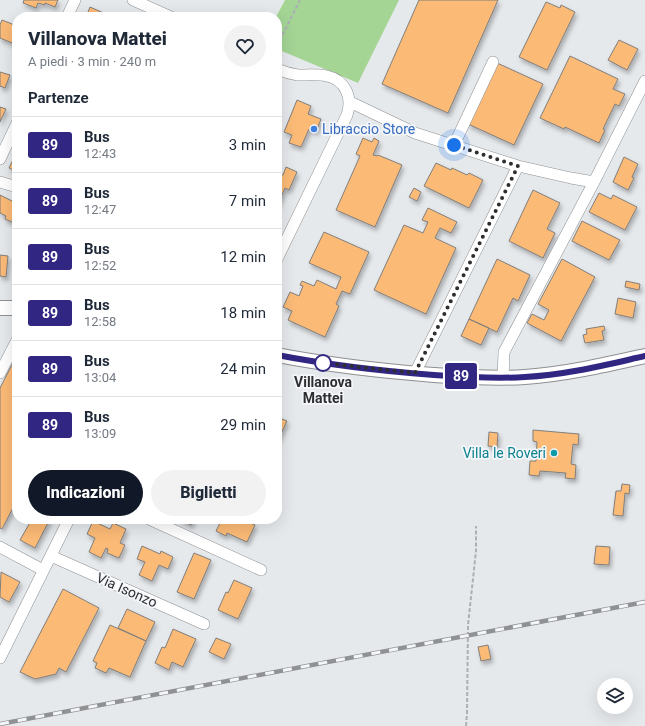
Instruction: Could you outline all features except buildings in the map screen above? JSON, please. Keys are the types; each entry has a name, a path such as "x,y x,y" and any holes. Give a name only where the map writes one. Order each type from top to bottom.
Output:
{"main road":[{"path":"0,308 12,308"},
{"path":"282,354 353,367 415,373 503,378 583,370 645,356"}],"street":[{"path":"69,12 75,0"},
{"path":"134,0 159,12"},
{"path":"454,145 493,62"},
{"path":"282,71 293,74 326,76 338,80 349,95 350,102 347,114 282,249"},
{"path":"503,378 504,352 594,182 645,81"},
{"path":"350,102 415,133 518,166 594,182"},
{"path":"0,159 12,134"},
{"path":"415,373 518,166"},
{"path":"0,182 12,186"},
{"path":"0,373 12,350"},
{"path":"0,658 18,625 43,570 67,524"},
{"path":"160,524 261,570"},
{"path":"0,547 43,570"},
{"name":"Via Isonzo","path":"51,556 204,624"}],"path":[{"path":"282,36 300,0"},
{"path":"466,726 468,624 476,551 476,526"}],"green space":[{"path":"285,0 399,0 358,83 282,51 282,12 279,12"}],"railway":[{"path":"0,724 645,602"}],"bus line":[{"name":"89","path":"282,356 353,367 439,375 503,378 583,370 645,356"}],"place":[{"name":"Libraccio Store","path":"314,129"},
{"name":"Villanova Mattei","path":"323,363"},
{"name":"Villa le Roveri","path":"554,453"}],"route":[{"path":"323,363 415,373 518,166 454,145"}]}
